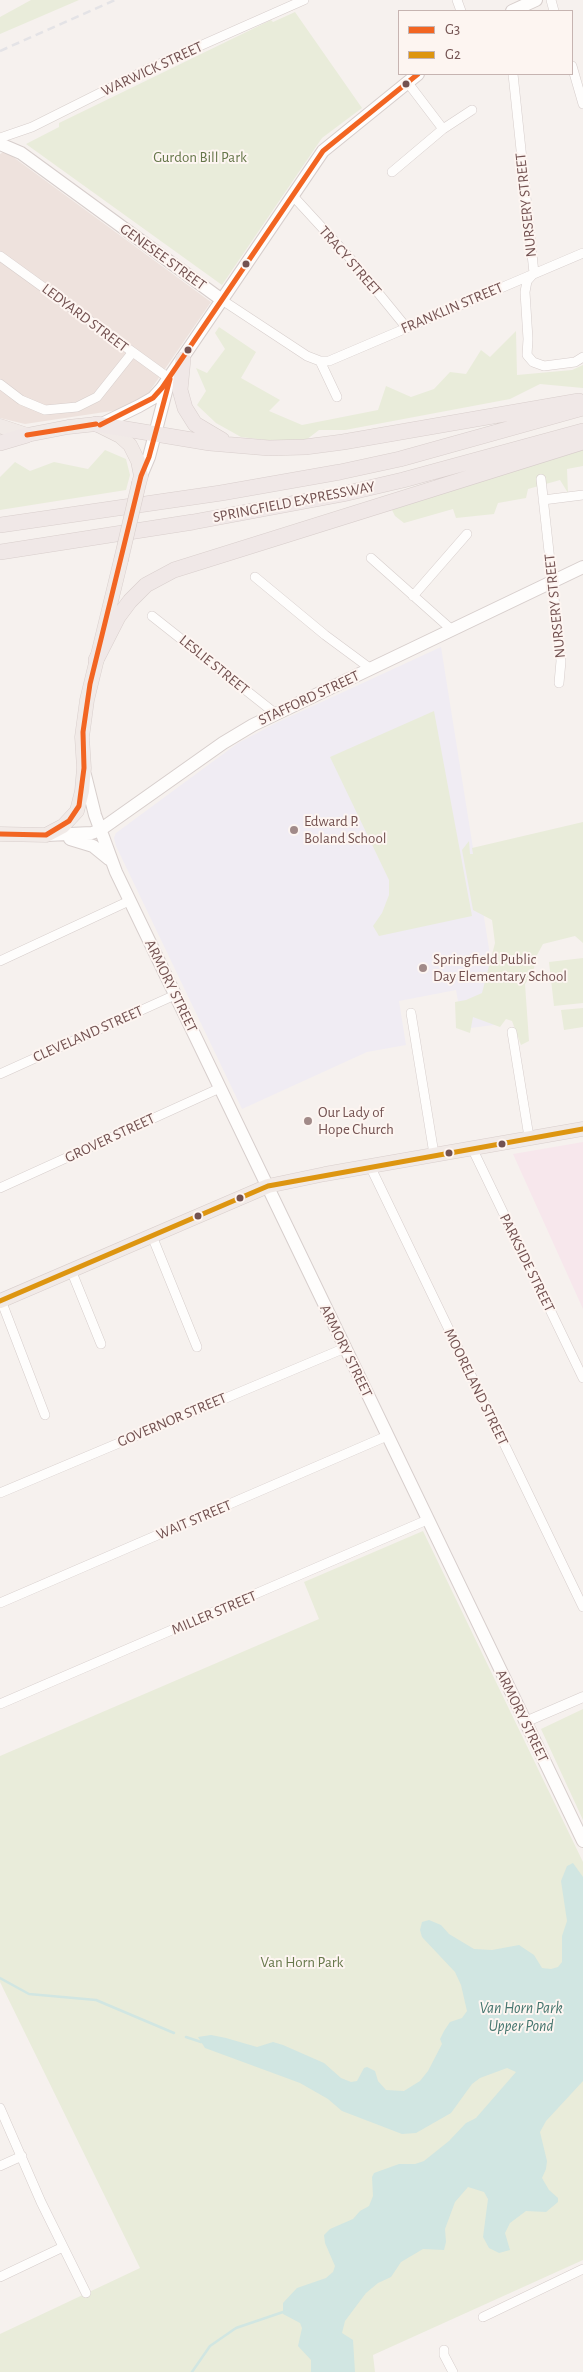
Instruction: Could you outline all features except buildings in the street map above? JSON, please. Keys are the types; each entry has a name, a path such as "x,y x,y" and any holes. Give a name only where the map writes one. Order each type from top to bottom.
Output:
{"highway":[{"path":"183,359 180,390 185,408 195,424 205,432 235,446"},
{"path":"98,425 235,446 278,448 343,442 583,400"},
{"name":"SPRINGFIELD EXPRESSWAY","path":"0,524 221,493 340,472 400,459 583,408"},
{"name":"SPRINGFIELD EXPRESSWAY","path":"0,552 193,522 343,494 403,480 583,431"},
{"path":"0,443 23,436"},
{"path":"96,660 118,617 130,601 146,585 174,570 583,442"}],"main road":[{"path":"514,10 536,0"},
{"path":"0,449 23,436 68,427 98,425 153,398 170,379 323,151 417,75"},
{"name":"GENESEE STREET","path":"0,144 21,153 222,300"},
{"path":"0,834 52,835 76,811 80,799 84,768 84,718 96,660 140,480 149,457 170,379"},
{"path":"98,425 120,436 130,445 138,461 140,480"},
{"path":"0,426 23,436"},
{"name":"STAFFORD STREET","path":"52,835 92,834 100,830 233,736 583,567"},
{"name":"ARMORY STREET","path":"84,768 110,861 176,994 427,1520 583,1841"},
{"name":"ARMORY STREET","path":"52,835 92,846 110,861"},
{"path":"1,1300 268,1186 529,1137 583,1130"}],"street":[{"name":"WARWICK STREET","path":"0,138 32,128 150,68 304,0"},
{"path":"573,69 583,104"},
{"name":"NURSERY STREET","path":"513,75 534,273 528,281 525,292 528,339 527,355 533,362 544,366 559,365 583,357"},
{"path":"408,83 443,129"},
{"path":"392,172 443,129 472,110"},
{"name":"TRACY STREET","path":"293,196 349,257 406,327"},
{"name":"FRANKLIN STREET","path":"320,361 329,361 583,253"},
{"name":"LEDYARD STREET","path":"0,256 170,379"},
{"name":"GENESEE STREET","path":"222,300 307,356 320,361"},
{"path":"0,384 21,400 45,410 77,407 97,397 132,353"},
{"path":"320,361 337,397"},
{"name":"NURSERY STREET","path":"540,479 561,661 559,684"},
{"path":"543,500 583,495"},
{"path":"413,596 467,534"},
{"path":"371,558 452,630"},
{"path":"255,577 325,635 371,669"},
{"name":"LESLIE STREET","path":"152,616 276,714"},
{"path":"0,961 129,900"},
{"name":"CLEVELAND STREET","path":"0,1074 176,994"},
{"path":"410,1013 434,1154"},
{"path":"512,1032 529,1137"},
{"name":"GROVER STREET","path":"0,1188 220,1088"},
{"name":"PARKSIDE STREET","path":"472,1148 583,1378"},
{"name":"MOORELAND STREET","path":"370,1166 583,1607"},
{"path":"152,1236 198,1347"},
{"path":"71,1270 101,1344"},
{"path":"1,1300 45,1415"},
{"name":"GOVERNOR STREET","path":"0,1493 345,1348"},
{"name":"WAIT STREET","path":"0,1603 387,1436"},
{"name":"MILLER STREET","path":"0,1704 427,1520"},
{"path":"525,1722 583,1697"},
{"path":"0,2108 86,2294"},
{"path":"0,2166 22,2156"},
{"path":"0,2277 63,2247"},
{"path":"483,2316 583,2269"},
{"path":"444,2350 444,2355 453,2372"}],"shaded area":[{"path":"5,151 211,302 145,398 125,409 25,424 0,418 0,154"},
{"name":"Edward P. Boland School","path":"441,647 501,1024 463,1029 456,990 399,1001 406,1045 367,1052 242,1109 116,846 114,838 116,833 238,743 276,723"},
{"path":"583,1142 583,1309 513,1154"}],"green space":[{"path":"31,0 79,0 0,34 0,17"},
{"name":"Gurdon Bill Park","path":"295,12 362,108 322,138 222,285 26,144 59,127 59,123 271,20 273,22"},
{"path":"219,327 256,352 241,378 280,400 269,411 302,425 378,410 386,386 411,397 434,389 450,372 466,374 481,350 490,357 516,331 517,375 572,370 583,365 583,388 540,384 510,399 345,430 319,430 306,440 274,441 241,437 216,423 197,405 206,391 196,368 207,373 225,349 215,333"},
{"path":"105,450 126,459 130,475 126,490 0,510 0,477 15,462 30,471 54,462 88,469"},
{"path":"583,450 583,466 567,469 568,493 560,480 528,489 526,498 498,503 494,514 456,518 453,509 404,523 395,516 391,508"},
{"path":"434,711 472,916 379,936 373,926 382,913 389,895 389,880 330,757"},
{"path":"583,822 583,943 575,936 543,944 537,955 533,972 525,984 529,1041 521,1045 512,1021 506,1019 500,1027 473,1017 470,1033 456,1028 455,1002 466,1000 482,993 495,943 492,920 473,910 462,850 469,841 470,854 473,854 472,848"},
{"path":"583,958 583,1003 554,1006 549,962"},
{"path":"583,1008 583,1027 564,1030 561,1010"},
{"name":"Van Horn Park","path":"423,1531 583,1862 583,2260 373,2355 375,2372 0,2372 0,2334 140,2268 0,1982 0,1756 319,1619 304,1582"},
{"path":"583,1709 583,1820 541,1729"}],"water":[{"name":"Van Horn Park Upper Pond","path":"573,1863 583,1877 583,2081 546,2121 540,2132 547,2161 542,2178 549,2190 558,2198 558,2202 546,2212 526,2211 510,2223 505,2233 510,2250 499,2253 489,2248 483,2237 488,2199 484,2192 468,2187 455,2202 445,2229 446,2242 444,2250 423,2249 401,2262 391,2277 378,2283 366,2293 345,2321 342,2333 353,2340 355,2372 311,2372 311,2360 298,2346 302,2328 300,2323 283,2314 283,2303 297,2288 326,2278 333,2272 335,2266 325,2243 324,2235 330,2229 353,2219 360,2211 369,2206 373,2196 372,2177 374,2173 399,2164 415,2164 424,2161 449,2141 466,2123 476,2118 516,2072 507,2068 480,2078 472,2084 451,2113 416,2133 402,2134 342,2111 328,2099 300,2083 205,2048 198,2037 211,2035 257,2047 273,2042 324,2063 341,2078 351,2082 357,2081 364,2068 367,2067 375,2071 378,2081 386,2090 404,2091 420,2081 428,2071 442,2044 440,2039 450,2022 462,2018 467,2011 461,1985 455,1972 422,1937 420,1930 422,1922 429,1920 441,1925 449,1934 474,1949 492,1950 519,1945 534,1955 542,1968 551,1969 558,1967 562,1962 562,1936 567,1921 561,1881 567,1866"}],"waterway":[{"path":"0,1978 29,1994 96,2000 174,2033"},
{"path":"186,2037 201,2042"},
{"path":"192,2372 210,2346 236,2328 286,2311"}],"railway":[{"path":"0,51 115,0"}],"transit line":[{"name":"G3","path":"100,425 153,398 162,388 323,151 417,75"},
{"name":"G3","path":"0,834 46,835 69,821 79,806 84,768 83,732 90,684 141,476 149,457 170,379"},
{"name":"G3","path":"27,435 96,424"},
{"name":"G2","path":"0,1301 268,1186 583,1129"}],"place":[{"name":"Edward P. Boland School","path":"294,830"},
{"name":"Springfield Public Day Elementary School","path":"423,968"},
{"name":"Our Lady of Hope Church","path":"308,1121"}]}
